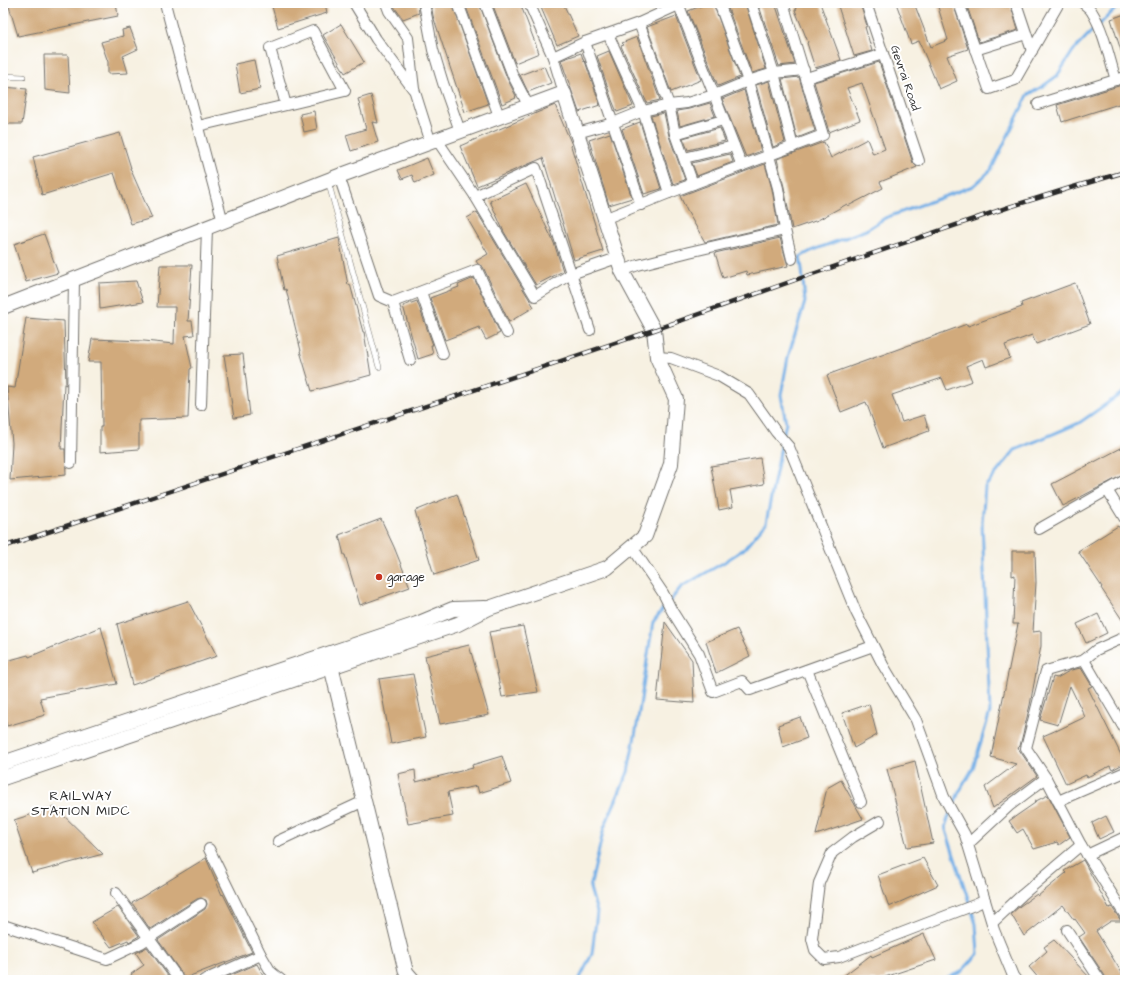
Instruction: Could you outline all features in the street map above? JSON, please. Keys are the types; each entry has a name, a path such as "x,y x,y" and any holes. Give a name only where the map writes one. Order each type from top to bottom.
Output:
{"street":[{"path":"165,3 224,222"},
{"path":"354,3 376,39 414,89"},
{"path":"386,3 408,38 414,89 434,141 475,196 535,296 571,274 619,265 638,265 786,230"},
{"path":"424,3 433,50 460,131"},
{"path":"458,3 499,116"},
{"path":"485,3 513,76 528,106"},
{"path":"3,763 330,660 458,624 489,608 607,568 645,536 672,464 676,399 657,357 654,330 619,265 553,57 529,3"},
{"path":"719,3 748,81 770,156 792,259"},
{"path":"750,3 774,73 793,147"},
{"path":"604,219 823,135 783,3"},
{"name":"Gevrai Road","path":"866,3 919,161"},
{"path":"959,3 989,89 1015,80 1059,3"},
{"path":"1016,3 1032,51"},
{"path":"1038,104 1120,79 1096,20 1091,10 1083,3"},
{"path":"553,57 585,42 639,23 680,4 742,166"},
{"path":"639,23 669,105 674,134 693,184"},
{"path":"198,126 345,91 313,31 270,48 286,105"},
{"path":"608,34 643,111 669,193"},
{"path":"975,50 1026,34"},
{"path":"585,42 641,205"},
{"path":"577,133 613,123 643,111 686,103 714,95 748,81 774,73 805,74 883,54"},
{"path":"3,307 224,222 333,178 564,93"},
{"path":"674,134 724,120"},
{"path":"684,158 734,146"},
{"path":"475,196 536,168 590,330"},
{"path":"333,178 378,296 393,302 476,270 507,333"},
{"path":"200,405 207,228"},
{"path":"71,463 74,280"},
{"path":"421,292 443,354"},
{"path":"393,302 410,360"},
{"path":"657,357 671,358 719,376 749,394 788,447 856,612 883,665 916,720 944,796 966,840 981,902 992,923 1013,976 1016,980"},
{"path":"1038,529 1125,480"},
{"path":"1107,490 1125,519"},
{"path":"632,547 663,593 699,654 713,692 742,681 750,690 873,646"},
{"path":"1125,637 1096,650 1084,660 1046,671 1026,748 1046,778 1081,845 1125,915"},
{"path":"3,778 330,660"},
{"path":"330,660 408,977"},
{"path":"1084,660 1125,730"},
{"path":"807,670 861,802"},
{"path":"1058,801 1125,772"},
{"path":"966,840 1046,778"},
{"path":"278,841 364,801"},
{"path":"880,821 853,837 832,853 819,883 812,939 815,950 824,959 839,957 981,902"},
{"path":"1087,855 1125,837"},
{"path":"992,923 1022,895 1081,845"},
{"path":"209,849 261,955 275,979"},
{"path":"116,893 179,980"},
{"path":"3,925 107,958 149,938 201,904"},
{"path":"1067,930 1100,980"},
{"path":"204,980 261,955"}],"lane":[{"path":"3,76 23,77"},
{"path":"333,178 379,367"}],"building":[{"path":"8,3 116,3 118,16 18,36"},
{"path":"271,3 325,3 327,13 278,28"},
{"path":"393,3 418,3 419,13 403,19"},
{"path":"431,3 452,3 488,104 465,112 433,16"},
{"path":"479,3 507,78 516,96 516,98 502,104 465,4"},
{"path":"492,3 520,3 539,53 515,63"},
{"path":"539,3 563,3 578,36 557,45"},
{"path":"709,3 713,3 740,77 718,86 688,11"},
{"path":"726,3 745,3 766,69 752,73"},
{"path":"758,3 775,3 795,64 779,66"},
{"path":"795,3 820,3 841,60 815,68 807,43 808,42 795,10 797,9"},
{"path":"837,3 860,3 867,26 865,27 872,51 854,56"},
{"path":"896,3 914,3 931,47 948,40 938,7 953,3 968,49 947,56 957,81 939,89 919,41 911,44"},
{"path":"966,3 1010,3 1018,30 979,42"},
{"path":"1125,14 1125,57 1123,57 1111,19"},
{"path":"676,16 701,80 671,92 647,27"},
{"path":"341,24 364,62 345,73 323,35"},
{"path":"130,28 138,49 123,56 128,73 108,74 108,62 101,42 123,36 122,30"},
{"path":"637,37 660,100 647,103 621,46 624,45 622,43"},
{"path":"609,51 633,106 617,112 597,56"},
{"path":"581,53 600,105 579,112 561,60"},
{"path":"44,55 68,55 70,93 45,90"},
{"path":"254,60 260,89 240,93 235,64"},
{"path":"879,62 913,163 917,167 880,182 883,188 848,206 847,204 818,220 792,229 777,159 824,142 831,158 867,139 873,154 885,149 862,83 847,88 860,120 829,132 814,82"},
{"path":"544,66 551,83 528,92 520,75"},
{"path":"799,77 815,131 797,138 782,79"},
{"path":"769,81 785,142 773,147 756,85"},
{"path":"1125,84 1125,102 1062,122 1057,105"},
{"path":"3,87 27,89 22,124 3,124"},
{"path":"744,90 761,151 746,157 722,99"},
{"path":"371,95 378,123 372,122 378,142 351,151 346,135 366,129 358,99"},
{"path":"710,103 715,116 680,126 677,111"},
{"path":"555,105 572,145 571,146 603,251 574,260 543,158 477,186 460,146"},
{"path":"314,111 317,129 304,132 300,114"},
{"path":"664,113 669,136 685,180 673,184 651,116"},
{"path":"640,122 661,189 644,194 622,129"},
{"path":"720,128 725,141 688,150 683,138"},
{"path":"120,133 130,168 152,218 131,224 114,173 42,195 33,157"},
{"path":"610,133 632,198 609,205 589,140"},
{"path":"730,154 733,162 697,176 692,163"},
{"path":"427,158 434,175 415,183 412,175 402,179 398,170"},
{"path":"765,164 772,189 778,225 705,242 680,196"},
{"path":"526,184 554,243 563,271 536,285 504,232 490,201"},
{"path":"477,212 534,307 509,322 483,267 476,261 488,254 467,218"},
{"path":"44,234 58,273 26,282 14,244"},
{"path":"339,238 348,285 350,284 364,332 371,375 312,391 300,351 286,289 284,290 277,256"},
{"path":"780,238 788,266 747,275 746,271 723,278 715,253"},
{"path":"160,265 192,265 188,321 192,321 194,335 185,336 192,368 190,369 188,418 139,420 139,449 100,452 100,427 102,427 101,362 88,362 92,339 174,344 175,307 157,307"},
{"path":"474,278 500,333 486,340 479,327 445,340 430,298 459,287 458,285"},
{"path":"136,281 143,302 100,309 99,283"},
{"path":"1075,283 1090,324 1036,344 1032,335 1005,345 1010,358 986,367 983,359 966,366 972,381 947,390 942,378 892,395 902,422 924,415 929,431 883,448 866,402 841,412 827,375 967,324 968,326 1022,307 1021,303"},
{"path":"417,301 433,345 431,345 433,354 418,359 403,306"},
{"path":"26,318 64,321 66,385 64,384 61,449 65,449 66,475 10,480 12,443 7,387 15,388"},
{"path":"243,354 250,415 234,418 224,355"},
{"path":"1125,446 1125,474 1063,506 1052,484"},
{"path":"760,458 764,484 730,490 733,507 719,510 711,466"},
{"path":"457,494 479,560 434,575 415,511"},
{"path":"381,519 410,587 360,605 339,535"},
{"path":"1118,526 1125,535 1125,624 1078,551"},
{"path":"1012,551 1035,551 1036,582 1033,632 1041,631 1041,646 1030,705 1020,746 1018,748 1037,776 993,808 985,787 1016,764 991,757 1018,624 1013,624 1015,575 1012,576"},
{"path":"188,601 217,656 132,685 117,624"},
{"path":"1098,614 1107,633 1086,643 1077,624"},
{"path":"665,622 692,660 694,703 657,700"},
{"path":"523,626 538,692 502,697 489,632"},
{"path":"101,627 117,684 40,698 45,715 7,726 3,713 3,662 28,655 29,657"},
{"path":"737,629 750,656 716,673 706,642"},
{"path":"469,645 489,715 440,724 425,656"},
{"path":"1081,668 1092,686 1088,688 1125,763 1112,770 1110,766 1087,777 1086,775 1066,784 1043,736 1085,717 1070,686 1058,725 1040,720 1053,677 1057,678 1071,670"},
{"path":"413,674 426,737 391,744 379,679"},
{"path":"869,704 877,735 854,748 842,713"},
{"path":"800,717 807,738 783,747 778,725"},
{"path":"502,756 511,783 479,793 477,786 448,792 453,816 408,824 398,774 415,770 416,782 473,768 472,765"},
{"path":"915,761 933,843 907,847 887,769"},
{"path":"841,780 863,819 816,835 827,788"},
{"path":"1048,795 1070,837 1059,845 1057,842 1034,849 1023,829 1017,833 1009,821 1035,803 1034,802"},
{"path":"55,807 103,854 32,873 14,820"},
{"path":"1106,816 1114,832 1099,839 1092,823"},
{"path":"206,858 222,895 223,894 252,952 185,978 158,940 205,909 207,904 206,900 201,898 197,899 150,929 132,903"},
{"path":"923,858 938,885 889,907 878,875"},
{"path":"1083,860 1109,908 1112,907 1121,921 1111,921 1096,931 1125,980 1106,980 1105,976 1079,937 1085,933 1063,905 1024,936 1011,914 1037,894 1038,896 1066,873 1064,871"},
{"path":"118,907 139,936 129,942 128,940 111,947 92,922"},
{"path":"924,934 936,960 885,977 886,980 838,980 871,955 872,957"},
{"path":"1054,940 1092,980 1040,980 1029,967 1047,951 1044,947"},
{"path":"147,947 171,980 135,980 131,974 144,965 136,953"},
{"path":"257,964 263,975 254,980 220,980"}],"waterway":[{"path":"783,436 786,423 781,395 788,357 805,302 800,257 811,251 866,230 885,218 973,186 991,170 1028,95 1057,76 1073,51 1122,3"},
{"path":"953,808 958,794 973,768 990,712 982,523 985,487 1015,450 1079,423 1125,391"},
{"path":"670,601 681,587 744,549 766,523 782,442"},
{"path":"579,980 592,954 597,912 590,888 604,828 628,772 653,622 666,605"},
{"path":"942,980 961,972 978,954 976,924 945,827 950,813"}],"railway":[{"path":"3,547 654,330 1009,207 1125,172"}],"place":[{"name":"garage","path":"379,577"}],"district":[{"name":"RAILWAY STATION MIDC","path":"81,804"}]}
